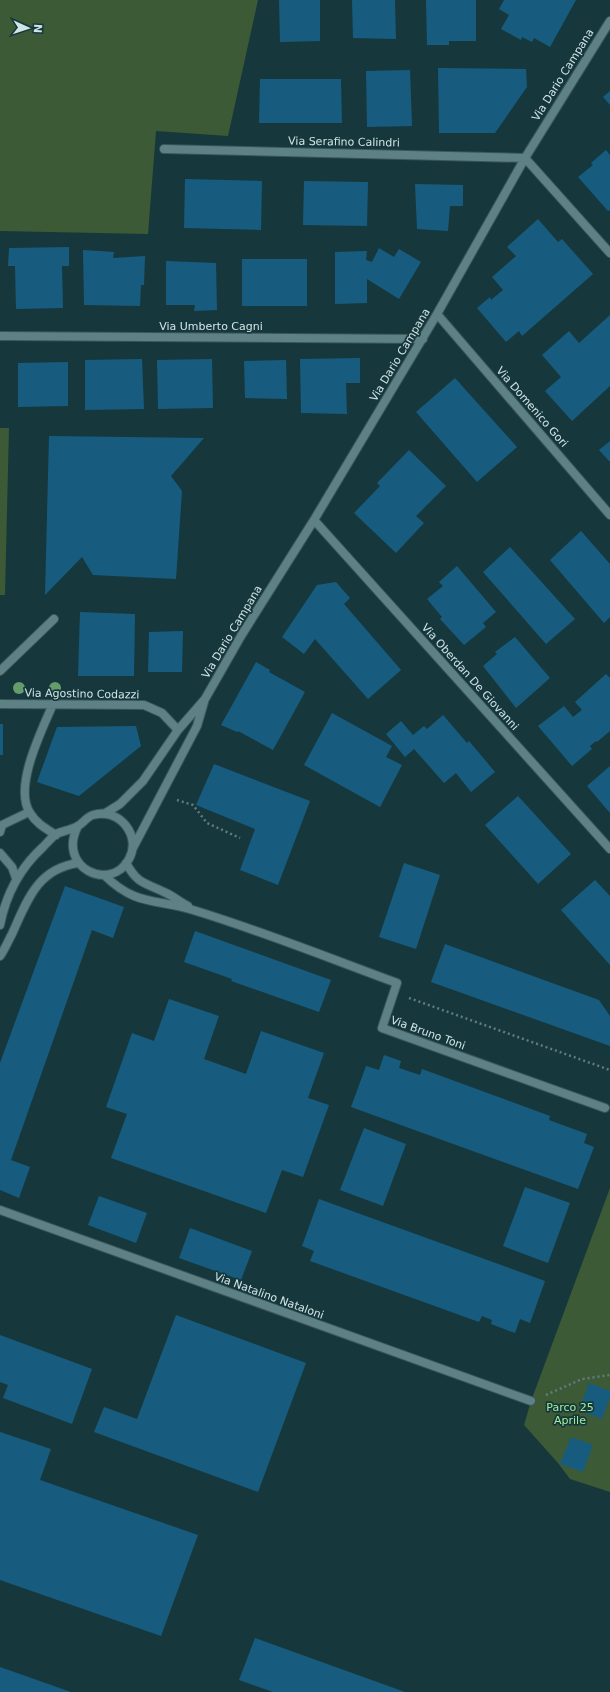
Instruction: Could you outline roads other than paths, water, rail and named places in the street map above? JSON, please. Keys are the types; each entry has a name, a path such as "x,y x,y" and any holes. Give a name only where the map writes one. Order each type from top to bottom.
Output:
{"street":[{"name":"Via Dario Campana","path":"0,924 4,906 16,878 30,859 56,835 78,826 85,819 94,815 104,814 120,804 143,781 178,730 205,699 241,636 314,520 437,314 525,158 610,21"},
{"name":"Via Serafino Calindri","path":"164,149 525,158"},
{"path":"525,158 610,253"},
{"name":"Via Domenico Gori","path":"437,314 610,515"},
{"name":"Via Umberto Cagni","path":"0,336 422,339"},
{"name":"Via Oberdan De Giovanni","path":"314,520 610,849"},
{"path":"0,670 54,619"},
{"name":"Via Dario Campana","path":"126,863 197,726 205,699"},
{"name":"Via Agostino Codazzi","path":"0,704 144,705 162,712 178,730"},
{"path":"53,704 32,754 24,797 29,812 38,824 56,835"},
{"path":"0,832 2,825 29,812"},
{"path":"104,814 118,818 129,828 133,849"},
{"path":"78,826 74,834 72,844 74,854 78,862 85,869 94,874 104,875 114,872 126,863 133,876 146,885 165,892 192,909"},
{"path":"0,853 12,867 16,878"},
{"path":"0,956 30,894 39,883 53,870 66,864 78,862"},
{"path":"104,875 117,887 133,896 192,909"},
{"name":"Via Bruno Toni","path":"192,909 397,983 382,1028 605,1108"},
{"name":"Via Natalino Nataloni","path":"0,1210 531,1401"}],"park label":[{"name":"Parco 25 Aprile","path":"570,1413"}]}
